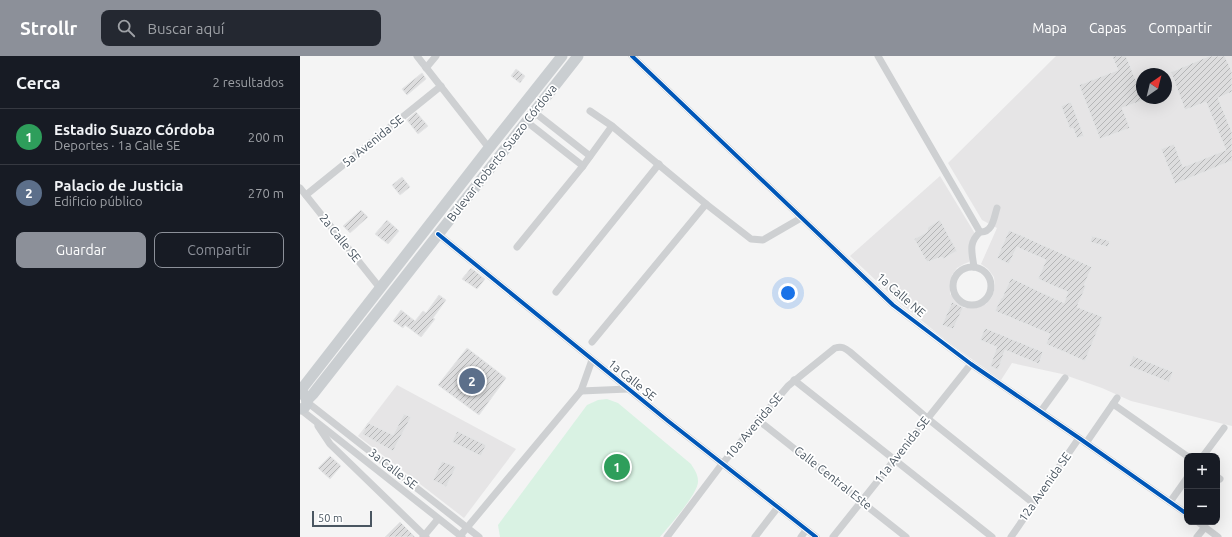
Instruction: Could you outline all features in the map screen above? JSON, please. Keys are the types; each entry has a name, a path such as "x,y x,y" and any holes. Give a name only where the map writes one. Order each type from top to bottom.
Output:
{"main road":[{"name":"Bulevar Roberto Suazo Córdova","path":"302,401 304,386 562,56"},
{"name":"Bulevar Roberto Suazo Córdova","path":"302,401 313,394 578,56"}],"street":[{"path":"417,56 489,148"},
{"path":"426,68 436,56"},
{"name":"1a Calle NE","path":"632,56 893,305 970,364 1184,512"},
{"path":"878,56 980,232"},
{"name":"5a Avenida SE","path":"306,195 441,86"},
{"path":"590,111 612,126 706,204 751,239 763,240 801,218"},
{"path":"534,112 590,156"},
{"path":"527,122 583,166"},
{"path":"517,247 583,166 612,126"},
{"path":"556,292 659,164"},
{"name":"2a Calle SE","path":"300,188 380,288"},
{"path":"592,342 706,204"},
{"path":"974,267 972,244 974,238 980,232 984,233 988,231 991,227 997,208"},
{"name":"1a Calle SE","path":"438,234 628,389 816,537"},
{"path":"974,267 984,271 991,281 991,287 990,293 983,302 971,304 966,303 956,296 954,284 955,279 962,270 974,267"},
{"name":"10a Avenida SE","path":"667,537 722,464 758,420 794,380 835,348 844,347 927,418"},
{"path":"461,536 581,391 592,360"},
{"name":"11a Avenida SE","path":"833,537 970,364"},
{"path":"1041,412 1064,378"},
{"path":"794,380 992,537"},
{"path":"581,391 628,389"},
{"name":"3a Calle SE","path":"302,401 330,444 424,536"},
{"name":"3a Calle SE","path":"302,401 479,537"},
{"path":"1086,443 1115,401 1184,454"},
{"path":"927,418 1033,503"},
{"name":"3a Calle SE","path":"314,420 461,536"},
{"name":"Calle Central Este","path":"758,420 906,537"},
{"path":"1205,453 1224,428"},
{"name":"12a Avenida SE","path":"1011,537 1079,438"},
{"path":"1170,502 1184,482"},
{"path":"755,537 778,507"},
{"path":"424,536 438,519"},
{"path":"1202,525 1218,537"},
{"path":"1197,537 1205,527"},
{"path":"801,537 806,530"}],"shaded area":[{"path":"1056,56 1232,56 1232,426 1131,401 1102,388 1062,374 1012,363 1001,380 948,342 900,303 850,256 940,176 977,237 969,262 957,268 952,275 950,294 964,308 976,308 986,304 992,297 995,286 994,277 988,269 981,264 997,228 982,220 948,163"},
{"path":"397,385 516,449 464,518 358,436"}],"green space":[{"path":"607,399 618,403 691,464 696,472 698,481 694,493 683,509 660,537 500,537 498,525 587,405 598,400"}],"building":[{"path":"1112,56 1126,56 1136,80 1136,103 1122,108 1130,128 1100,139 1079,85 1118,70"},
{"path":"1209,56 1225,56 1232,72 1232,92 1218,98 1232,132 1232,164 1231,161 1175,184 1161,149 1174,144 1183,167 1226,150 1206,102 1185,110 1172,72"},
{"path":"516,69 525,76 520,83 511,76"},
{"path":"422,73 426,79 407,95 402,89"},
{"path":"1071,102 1084,136 1077,138 1073,128 1070,129 1061,106"},
{"path":"416,112 428,126 418,134 407,120"},
{"path":"402,177 410,187 400,195 392,185"},
{"path":"361,210 368,217 350,233 343,226"},
{"path":"387,220 399,231 388,244 375,234"},
{"path":"940,220 957,251 943,259 942,257 927,262 914,239 927,232 928,227"},
{"path":"1009,230 1092,267 1077,307 1103,317 1085,361 1046,344 1050,334 995,311 1011,278 1064,303 1068,292 1038,279 1046,260 1017,247 1009,264 997,258"},
{"path":"1092,236 1110,241 1108,247 1090,242"},
{"path":"471,268 485,279 477,289 462,279"},
{"path":"439,295 446,300 433,318 435,319 421,337 405,325 403,328 393,321 401,310 415,321 423,311 426,313"},
{"path":"952,302 963,308 953,329 942,325"},
{"path":"985,328 1043,352 1039,364 1005,350 998,370 990,366 997,347 980,340"},
{"path":"467,348 506,378 479,415 438,385"},
{"path":"1133,356 1173,372 1169,382 1129,366"},
{"path":"404,414 411,417 393,451 362,434 368,423 393,435"},
{"path":"457,431 486,445 481,456 452,442"},
{"path":"330,456 341,466 330,479 318,468"},
{"path":"442,461 456,467 446,487 433,480"},
{"path":"400,522 415,537 385,537"}],"cycle path":[{"path":"632,56 893,305 971,364 1184,512"},
{"path":"438,234 668,421 816,537"}],"place":[{"name":"Palacio de Justicia","path":"472,381"},
{"name":"Estadio Suazo Córdoba","path":"617,467"}]}
